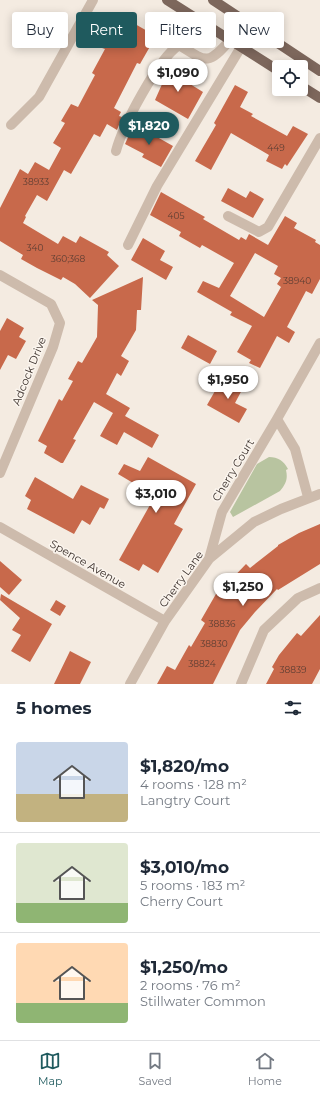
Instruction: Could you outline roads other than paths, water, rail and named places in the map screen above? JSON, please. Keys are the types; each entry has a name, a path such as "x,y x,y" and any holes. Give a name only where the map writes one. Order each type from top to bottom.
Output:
{"main road":[{"path":"167,0 186,12"},
{"path":"213,0 320,71"},
{"path":"244,48 272,66"},
{"path":"308,90 320,98"}],"street":[{"path":"11,125 39,97 93,0"},
{"path":"184,48 201,59 207,59 219,53 224,47"},
{"path":"116,151 123,130 155,74 175,48"},
{"path":"128,245 157,186 240,48"},
{"path":"228,216 259,232 268,227 320,138"},
{"name":"Adcock Drive","path":"0,275 51,304 60,323 53,347 0,473"},
{"name":"Cherry Court","path":"208,559 222,512 320,343"},
{"path":"277,419 295,449 308,497"},
{"name":"Cherry Lane","path":"130,684 165,621 208,559 254,522 308,497 320,494"},
{"name":"Spence Avenue","path":"0,527 165,621"},
{"path":"241,684 264,630 298,598 320,588"}]}
